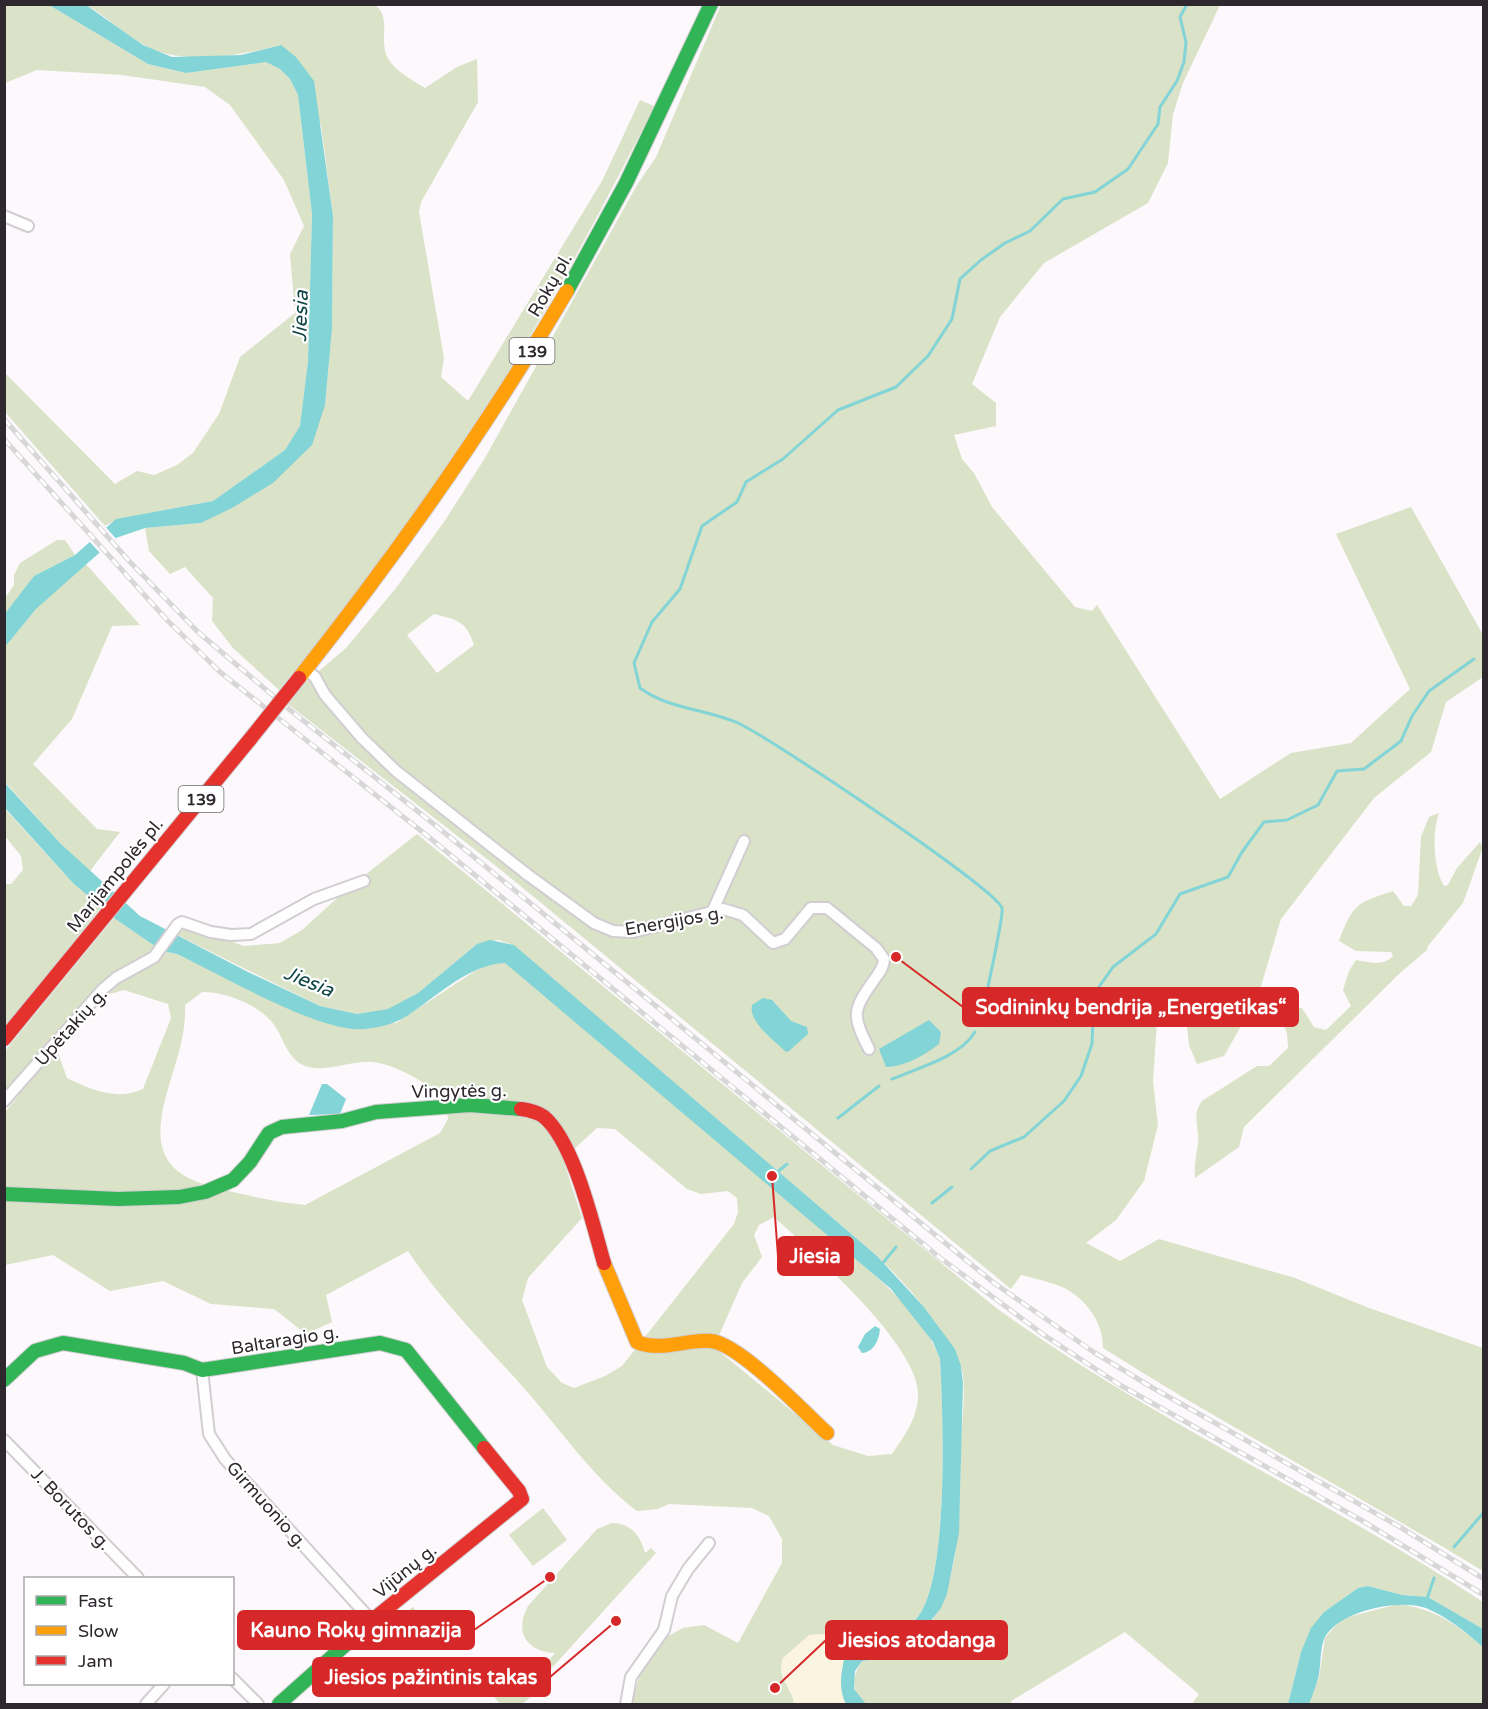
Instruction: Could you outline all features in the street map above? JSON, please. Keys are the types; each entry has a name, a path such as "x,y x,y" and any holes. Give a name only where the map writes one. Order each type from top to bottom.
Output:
{"street":[{"name":"Rokų pl.","path":"303,674 370,589 426,512 497,409 550,323 642,154 711,4"},
{"path":"4,216 28,226"},
{"name":"Marijampolės pl.","path":"4,1039 303,674"},
{"name":"Energijos g.","path":"303,674 315,677 325,695 362,738 396,771 519,868 594,923 613,931 633,932 723,909 743,915 773,943 785,939 811,908 821,906 876,948 884,959 884,963 860,1000 855,1015 856,1024 869,1049"},
{"path":"713,910 744,842"},
{"name":"Upėtakių g.","path":"4,1101 103,989 116,978 154,957 173,929 182,922 211,932 231,935 251,934 314,899 364,880"},
{"name":"Vingytės g.","path":"4,1194 174,1198 224,1185 252,1162 269,1133 282,1128 342,1121 376,1112 488,1105 529,1110 543,1116 565,1146 579,1179 606,1269 638,1342 646,1347 681,1341 719,1342 767,1378 827,1433"},
{"name":"Baltaragio g.","path":"4,1380 35,1351 63,1343 184,1363 202,1371 380,1343 406,1350 519,1491"},
{"name":"Girmuonio g.","path":"202,1371 209,1434 225,1459 372,1621"},
{"name":"J. Borutos g.","path":"4,1440 137,1577"},
{"name":"Vijūnų g.","path":"279,1704 372,1621 519,1504 522,1499 519,1491"},
{"path":"626,1704 631,1677 664,1630 672,1596 688,1569 709,1543"},
{"path":"234,1680 258,1704"},
{"path":"146,1704 162,1685"}],"green space":[{"path":"5,5 49,5 148,64 186,73 266,62 280,69 290,79 298,95 312,214 308,361 300,427 285,450 213,501 117,519 105,526 5,412 5,373 115,484 137,471 154,475 177,465 193,453 219,414 240,357 295,313 290,254 304,226 284,180 230,105 205,87 122,75 37,70 5,83"},
{"path":"86,5 375,5 383,15 384,48 389,60 402,74 425,88 457,67 477,59 478,102 421,202 419,212 444,358 441,377 468,401 602,181 640,100 654,106 555,293 482,414 444,473 363,588 279,690 233,648 212,621 213,598 185,567 170,574 149,551 145,528 201,523 273,483 325,405 332,329 333,216 321,125 281,45 211,57 174,55 142,44"},
{"path":"721,5 1220,5 1183,83 1173,114 1168,163 1148,203 1044,263 1000,317 972,384 996,403 996,426 954,435 962,459 974,473 992,507 1075,607 1092,611 1097,605 1220,799 1291,753 1351,743 1410,689 1336,534 1411,507 1483,635 1483,677 1446,702 1431,752 1374,798 1281,919 1258,996 1224,1056 1197,1064 1189,1045 1185,1005 1158,1006 1153,1081 1158,1125 1144,1181 1116,1220 1086,1243 1120,1261 1159,1239 1295,1278 1369,1308 1483,1348 1483,1571 1103,1348 1096,1319 1083,1302 1066,1289 1021,1275 1011,1289 501,870 288,704 305,683 346,648 396,588 444,522 485,458 637,185 656,157","holes":["434,614 460,622 468,630 474,645 437,673 407,635"]},
{"path":"57,540 65,540 75,555 34,576 5,615 5,598 14,585 14,575 20,563"},
{"path":"85,563 140,625 112,626 72,719 33,764 97,829 120,832 90,871 61,844 5,782 5,647 36,609"},
{"path":"4,808 73,883 102,906 5,1028 5,884 11,884 23,870 21,856 5,836"},
{"path":"1439,813 1435,830 1435,850 1440,879 1444,886 1448,885 1457,868 1480,842 1483,847 1463,903 1427,950 1399,974 1244,1127 1239,1147 1195,1178 1198,1138 1196,1117 1202,1101 1257,1066 1269,1066 1288,1048 1287,1033 1282,1020 1290,1008 1302,1008 1314,1027 1326,1030 1351,1006 1343,990 1349,971 1356,960 1380,963 1393,956 1391,952 1356,951 1339,941 1352,912 1363,902 1393,891 1404,906 1411,906 1418,895 1421,837 1429,817"},
{"path":"417,834 995,1307 1114,1386 1361,1527 1483,1602 1483,1629 1428,1597 1402,1595 1368,1586 1358,1588 1324,1612 1301,1652 1288,1704 1192,1704 1199,1694 1125,1632 1011,1701 1012,1704 866,1704 857,1695 854,1684 856,1672 862,1661 896,1652 921,1633 939,1608 950,1578 959,1510 964,1381 960,1364 944,1334 901,1280 877,1256 513,945 498,940 477,944 418,993 388,1010 357,1014 320,1006 175,934 177,929 187,926 244,946 280,943 302,930 346,890"},
{"path":"114,918 162,951 177,954 307,1016 396,1023 489,963 505,962 876,1276 913,1314 933,1343 940,1359 942,1495 935,1570 927,1600 916,1619 888,1642 879,1646 853,1650 845,1656 830,1634 809,1635 781,1669 794,1704 632,1704 641,1670 663,1639 683,1628 704,1625 738,1643 782,1563 782,1539 769,1516 752,1508 669,1504 658,1509 637,1511 591,1468 523,1387 448,1304 408,1251 326,1295 332,1322 306,1334 274,1309 211,1304 163,1281 110,1291 53,1255 5,1265 5,1112 54,1052 58,1053 67,1078 85,1086 114,1094 143,1089 171,1018 168,1004 124,990 110,994 107,990 145,968 139,960 125,967 108,981 69,1019 5,1094 5,1051","holes":["202,992 232,997 261,1012 275,1026 296,1061 309,1067 324,1068 373,1062 390,1066 410,1075 436,1092 445,1105 448,1119 440,1133 305,1205 237,1193 207,1185 181,1174 164,1154 161,1121 183,1035 185,1005","597,1128 615,1129 687,1189 701,1194 728,1191 737,1198 738,1212 734,1224 622,1366 605,1376 574,1388 562,1383 547,1367 522,1300 528,1278 582,1218 563,1159","774,1217 859,1298 899,1348 912,1372 918,1392 918,1401 910,1425 892,1454 868,1456 833,1445 714,1347 742,1283 762,1257 754,1235 759,1225"]},
{"path":"543,1508 567,1540 533,1566 509,1535"},
{"path":"612,1523 630,1528 641,1541 645,1553 651,1548 656,1553 550,1670 544,1666 555,1653 537,1648 525,1638 522,1624 524,1615 528,1606 597,1529"},
{"path":"1398,1604 1423,1609 1444,1618 1483,1647 1483,1704 1309,1704 1319,1677 1325,1638 1341,1619"},
{"path":"413,1607 421,1618 392,1641 383,1630"},
{"path":"529,1658 532,1658 549,1682 522,1704 500,1704 490,1692 491,1689"}],"sand":[{"path":"830,1634 845,1656 841,1681 846,1704 794,1704 781,1672 783,1658 809,1635"}],"water":[{"path":"49,5 86,5 143,45 172,57 241,55 281,45 296,57 314,81 333,216 332,329 325,405 312,445 273,483 232,508 201,523 145,528 116,538 36,609 5,647 4,615 34,576 75,555 116,519 213,501 285,450 300,426 308,361 312,214 298,95 290,79 280,69 266,62 186,73 148,64"},
{"path":"4,782 61,844 140,916 320,1006 357,1014 388,1009 418,993 477,944 490,940 514,945 877,1256 924,1307 955,1349 961,1366 963,1383 959,1533 947,1594 941,1608 903,1651 891,1657 862,1661 855,1671 854,1689 866,1704 846,1704 843,1698 841,1680 845,1656 853,1650 879,1646 888,1642 916,1619 927,1600 935,1570 942,1495 940,1359 933,1342 891,1289 505,963 479,969 466,975 407,1016 389,1024 367,1029 354,1029 314,1019 265,998 177,954 162,951 114,918 73,883 5,808"},
{"path":"763,998 772,1000 791,1021 807,1027 808,1034 789,1051 786,1052 769,1037 754,1018 752,1005"},
{"path":"929,1020 941,1032 939,1044 914,1060 886,1067 879,1049"},
{"path":"322,1084 327,1084 346,1099 340,1114 309,1115"},
{"path":"875,1326 880,1329 877,1341 873,1348 862,1353 858,1347 865,1334"},
{"path":"1368,1586 1402,1595 1428,1597 1483,1629 1483,1647 1449,1620 1426,1608 1401,1605 1371,1609 1343,1620 1332,1628 1323,1641 1320,1670 1309,1704 1288,1704 1301,1652 1311,1628 1324,1612 1358,1588"}],"pier":[{"path":"103,524 118,541 101,554 87,539"}],"waterway":[{"path":"980,1019 1002,914 1002,908 990,895 924,844 758,734 726,718 675,705 640,688 634,663 652,622 680,589 702,526 737,502 746,482 783,459 838,410 896,387 928,356 952,319 960,279 981,260 1005,243 1030,231 1063,199 1095,192 1128,169 1158,124 1160,107 1177,81 1184,62 1186,42 1180,17 1187,4"},
{"path":"971,1169 990,1151 1024,1137 1064,1101 1081,1076 1092,1044 1094,994 1113,967 1156,934 1180,894 1228,877 1242,852 1264,822 1287,820 1318,805 1337,771 1364,769 1401,741 1412,716 1429,691 1474,659"},
{"path":"892,1079 949,1055 968,1041 975,1032"},
{"path":"838,1118 879,1086"},
{"path":"775,1174 787,1164"},
{"path":"932,1203 952,1187"},
{"path":"882,1264 896,1247"},
{"path":"1454,1547 1484,1512"},
{"path":"1427,1599 1434,1578"}],"railway":[{"path":"4,419 129,561 198,632 290,710 435,825 994,1283 1095,1353 1400,1527 1484,1579"},
{"path":"4,439 166,619 220,672 425,834 939,1257 1044,1335 1120,1385 1361,1520 1484,1595"}],"traffic: fast":[{"path":"567,291 626,183 711,4"},
{"path":"4,1194 118,1199 179,1197 205,1192 233,1180 250,1162 269,1133 282,1127 342,1121 376,1112 470,1105 521,1109"},
{"path":"4,1380 35,1351 63,1343 184,1363 202,1370 380,1343 406,1350 484,1448"},
{"path":"279,1704 380,1614"}],"traffic: slow":[{"path":"299,678 440,489 537,342 567,291"},
{"path":"604,1263 637,1342 664,1346 711,1341 723,1345 754,1366 827,1433"}],"traffic: jam":[{"path":"251,738 299,678"},
{"path":"4,1039 251,738"},
{"path":"521,1109 543,1116 564,1144 581,1185 604,1263"},
{"path":"380,1614 522,1499 519,1491 484,1448"}],"place":[{"name":"Sodininkų bendrija „Energetikas“","path":"896,957"},
{"name":"Jiesia","path":"772,1176"},
{"name":"Kauno Rokų gimnazija","path":"550,1577"},
{"name":"Jiesios pažintinis takas","path":"616,1621"},
{"name":"Jiesios atodanga","path":"775,1688"}]}
